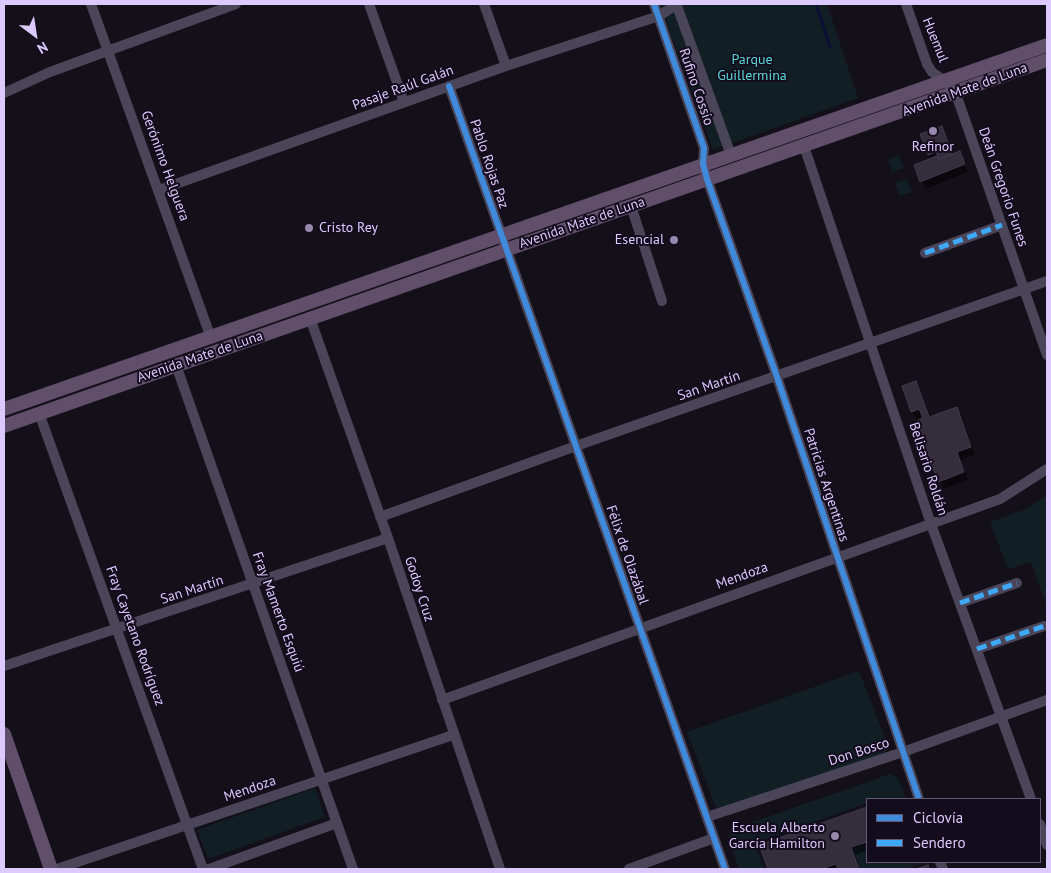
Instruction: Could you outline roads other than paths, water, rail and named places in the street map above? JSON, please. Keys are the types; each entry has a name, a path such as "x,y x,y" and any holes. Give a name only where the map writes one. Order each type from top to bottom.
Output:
{"main road":[{"name":"Avenida Mate de Luna","path":"4,410 1047,45"},
{"name":"Avenida Mate de Luna","path":"4,426 707,179 956,94 1047,60"},
{"path":"4,734 52,869"}],"street":[{"name":"Gerónimo Helguera","path":"91,4 211,338"},
{"path":"4,93 50,72 236,4"},
{"path":"369,4 404,102"},
{"path":"484,4 506,66"},
{"name":"Rufino Cossío","path":"654,4 704,148 703,164 707,179"},
{"name":"Huemul","path":"906,4 927,64 932,72 945,81 956,94"},
{"path":"677,5 730,156"},
{"name":"Pasaje Raúl Galán","path":"159,190 506,66 659,16 677,5"},
{"name":"Pablo Rojas Paz","path":"449,86 505,250"},
{"name":"Deán Gregorio Funes","path":"956,94 1047,355"},
{"name":"Belisario Roldán","path":"804,146 932,524 1031,798"},
{"name":"Patricias Argentinas","path":"707,179 777,377 836,558 919,798"},
{"path":"631,206 662,301"},
{"path":"925,252 1002,225"},
{"name":"Félix de Olazábal","path":"505,250 725,869"},
{"name":"San Martín","path":"380,517 576,446 1047,281"},
{"name":"Godoy Cruz","path":"310,318 388,538 453,735 500,869"},
{"name":"Fray Mamerto Esquiú","path":"176,365 323,778 353,869"},
{"name":"Fray Cayetano Rodríguez","path":"40,413 203,869"},
{"name":"Mendoza","path":"442,700 1000,499 1047,469"},
{"name":"San Martín","path":"4,666 388,538"},
{"path":"960,603 1016,583"},
{"path":"977,648 1044,626"},
{"name":"Don Bosco","path":"707,818 903,752 1047,700"},
{"name":"Mendoza","path":"57,869 453,735"},
{"path":"209,869 337,823"},
{"path":"1041,827 1047,846"},
{"path":"629,869 714,838"}],"waterway":[{"path":"816,4 830,47"}],"place":[{"name":"Refinor","path":"933,131"},
{"name":"Cristo Rey","path":"309,228"},
{"name":"Esencial","path":"674,240"},
{"name":"Escuela Alberto García Hamilton","path":"835,836"}],"park label":[{"name":"Parque Guillermina","path":"752,68"}]}
